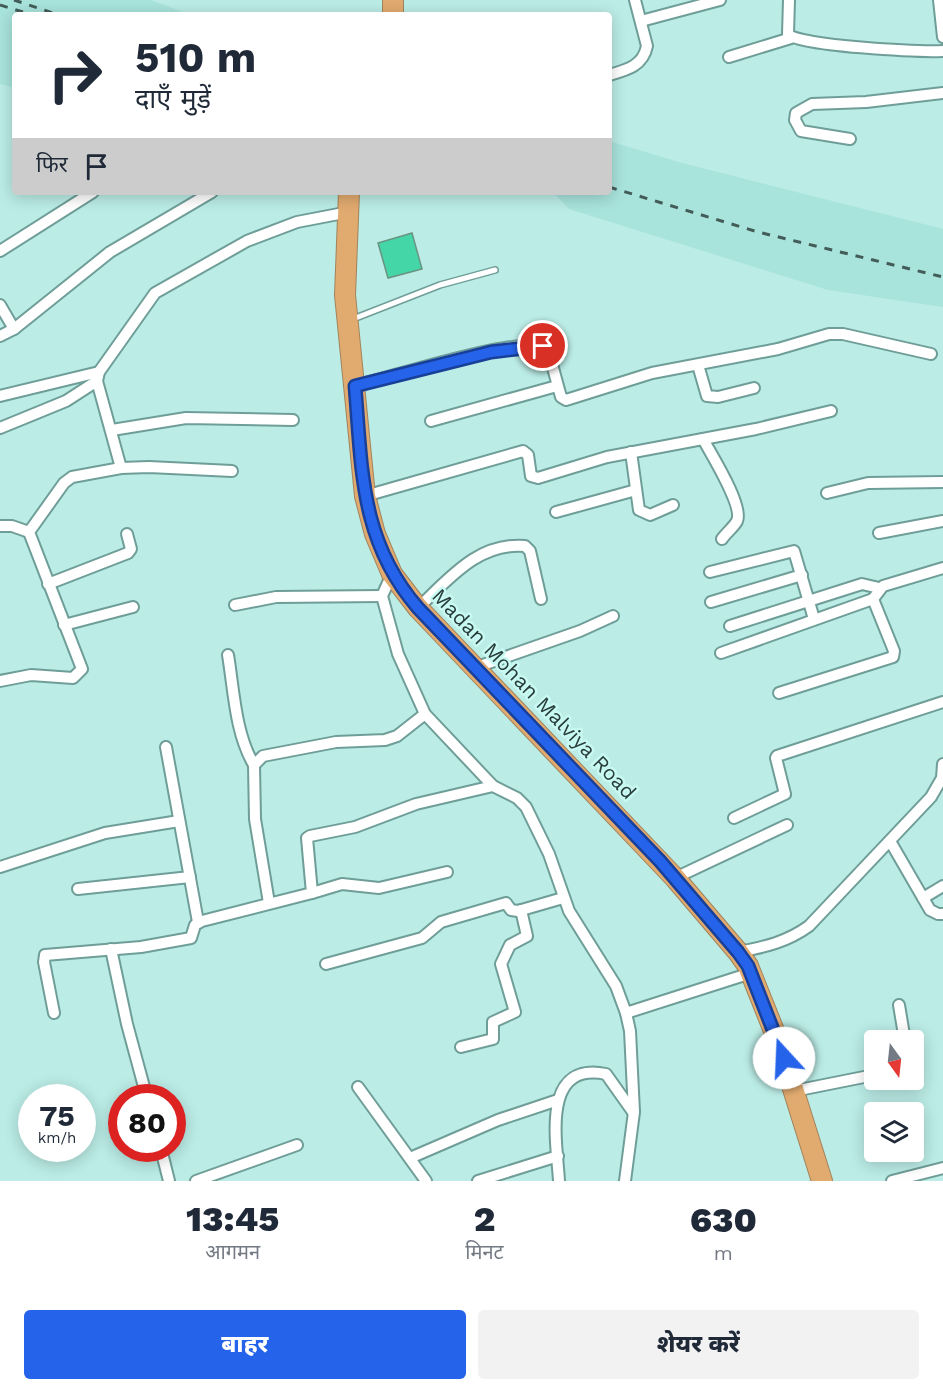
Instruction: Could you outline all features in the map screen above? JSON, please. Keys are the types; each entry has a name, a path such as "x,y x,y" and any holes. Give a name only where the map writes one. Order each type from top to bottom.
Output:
{"highway":[{"name":"Madan Mohan Malviya Road","path":"349,195 345,295 365,496 375,534 392,574 418,608 477,667 675,878 738,952 751,973 794,1091 822,1181"}],"street":[{"path":"612,74 634,66 643,59 647,46 635,0"},
{"path":"640,21 720,0"},
{"path":"789,0 788,34 791,38"},
{"path":"939,0 943,37"},
{"path":"729,57 791,38 869,50 943,51"},
{"path":"850,139 801,131 795,120 796,113 812,104 866,102 943,93"},
{"path":"0,251 88,195"},
{"path":"0,336 14,329 110,252 207,195"},
{"path":"0,428 66,401 98,376 155,293 247,242 297,222 349,212"},
{"path":"0,304 14,329"},
{"path":"355,386 491,352 534,345 547,346 561,398 566,400 652,373 778,349 832,333 931,354"},
{"path":"698,365 707,396 718,397 754,388"},
{"path":"0,396 98,376"},
{"path":"98,376 121,468"},
{"path":"431,421 557,386"},
{"path":"365,496 523,451 528,454 531,476 536,478 631,452 831,411"},
{"path":"112,430 186,418 293,420"},
{"path":"703,439 734,497 739,513 737,520 722,539"},
{"path":"631,452 639,510 645,515 673,505"},
{"path":"29,532 64,483 72,477 121,468 149,466 232,471"},
{"path":"827,493 868,483 943,482"},
{"path":"556,512 636,490"},
{"path":"879,532 943,521"},
{"path":"0,526 12,526 29,532"},
{"path":"0,681 31,675 65,679 79,674 81,663 29,532"},
{"path":"48,584 128,553 131,549 127,534"},
{"path":"418,608 470,559 485,552 516,545 525,546 530,551 542,599"},
{"path":"710,572 790,549 796,554 814,619"},
{"path":"730,626 862,584 879,588 943,568"},
{"path":"392,574 382,596 398,654 425,714 493,786 517,798 535,820 563,898 616,986 630,1031 634,1112 625,1181"},
{"path":"711,602 802,575"},
{"path":"721,653 873,599 879,588"},
{"path":"235,605 276,597 382,596"},
{"path":"779,693 893,657 894,651 873,599"},
{"path":"64,625 132,607"},
{"path":"477,667 580,632 613,616"},
{"path":"228,655 241,734 254,765 255,819 269,903"},
{"path":"734,818 784,794 777,756 943,702"},
{"path":"254,765 262,756 336,742 385,740 397,736 425,714"},
{"path":"54,1013 44,962 45,955 170,943 191,938 198,922 166,747"},
{"path":"738,952 794,938 809,926 931,797 943,778 943,764"},
{"path":"312,893 307,838 310,836 355,827 416,804 493,786"},
{"path":"0,867 105,833 179,821"},
{"path":"675,878 787,825"},
{"path":"890,841 930,910 943,914"},
{"path":"198,922 342,884 379,888 447,872"},
{"path":"78,889 190,877"},
{"path":"923,898 943,886"},
{"path":"326,964 422,938 441,922 472,912 506,903 515,912 563,898"},
{"path":"461,1047 493,1039 493,1022 515,1012 501,964 510,945 527,936 521,910"},
{"path":"111,949 127,1024 143,1084"},
{"path":"626,1013 751,973"},
{"path":"898,1005 903,1030"},
{"path":"560,1181 555,1120 561,1090 571,1080 596,1072 611,1077 634,1112"},
{"path":"794,1091 864,1077"},
{"path":"358,1087 426,1181"},
{"path":"410,1158 498,1120 558,1100"},
{"path":"196,1181 297,1145"},
{"path":"478,1181 558,1156"},
{"path":"164,1162 169,1181"},
{"path":"892,1181 930,1177 943,1168"}],"lane":[{"path":"348,320 440,285 495,270"}],"shaded area":[{"path":"0,0 151,0 183,12 12,12 12,87 0,84"},
{"path":"612,142 682,163 943,229 943,307 828,290 569,209 556,195 612,195"}],"building":[{"path":"412,233 422,269 388,278 378,243"}],"railway":[{"path":"14,0 50,12"},
{"path":"0,5 23,12"},
{"path":"612,188 758,232 943,277"}],"route":[{"path":"543,346 534,345 491,352 355,386 365,496 375,534 392,574 418,608 477,667 660,861 738,952 748,966 784,1058"}]}
